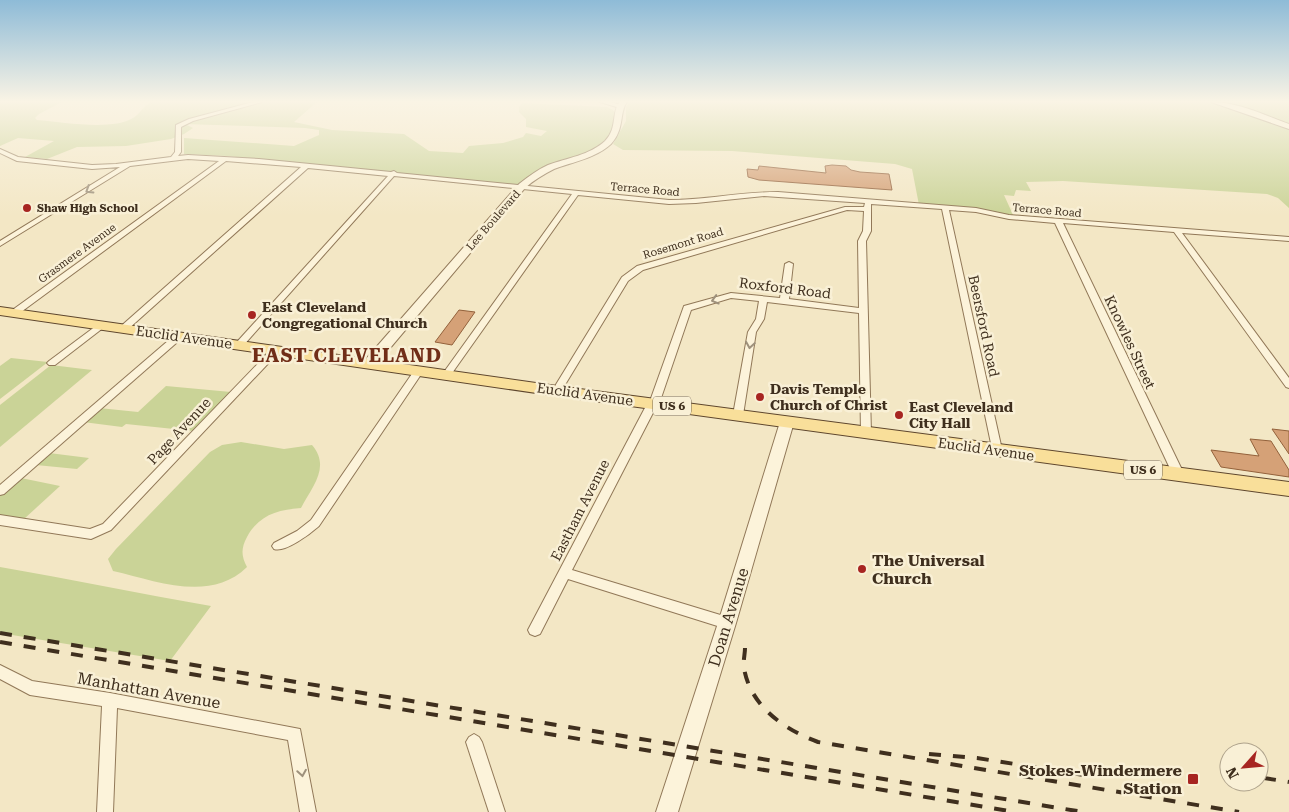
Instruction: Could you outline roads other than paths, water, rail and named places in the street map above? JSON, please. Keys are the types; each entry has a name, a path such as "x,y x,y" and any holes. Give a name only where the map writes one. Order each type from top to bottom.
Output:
{"main road":[{"name":"Euclid Avenue","path":"7,312 557,391 1289,489"}],"street":[{"path":"174,158 178,152 178,140"},
{"name":"Lee Boulevard","path":"370,363 522,186 544,170 582,158 608,144 610,140"},
{"name":"Terrace Road","path":"0,152 17,159 92,167 174,158 226,159 307,165 679,203 758,193 846,199 868,205 945,207 976,210 1009,217 1289,239"},
{"name":"Grasmere Avenue","path":"7,312 226,159"},
{"path":"0,244 130,164"},
{"path":"123,329 307,165"},
{"path":"239,344 394,173"},
{"path":"447,374 577,192"},
{"path":"846,199 847,208"},
{"path":"866,433 862,241 868,231 868,205"},
{"name":"Rosemont Road","path":"557,391 625,279 640,268 847,208 868,205"},
{"name":"Beersford Road","path":"945,207 997,450"},
{"name":"Knowles Street","path":"1058,221 1178,474"},
{"path":"1177,231 1289,385"},
{"path":"784,302 789,264"},
{"name":"Roxford Road","path":"653,404 686,309 729,296 864,311"},
{"path":"738,415 752,332 760,319 763,299"},
{"path":"52,363 100,326"},
{"path":"0,490 179,336"},
{"name":"Page Avenue","path":"0,520 91,534 102,530 116,519 276,350"},
{"path":"278,546 301,534 315,523 420,370"},
{"name":"Eastham Avenue","path":"535,630 653,404"},
{"name":"Doan Avenue","path":"667,812 787,422"},
{"path":"565,573 726,623"},
{"name":"Manhattan Avenue","path":"0,672 30,688 110,700 295,734 308,812"},
{"path":"105,812 110,700"},
{"path":"474,742 497,812"}],"railway":[{"path":"0,633 1083,812"},
{"path":"0,642 1015,812"},
{"path":"745,648 744,665 748,682 753,694 761,705 793,731 818,742 1239,812"},
{"path":"929,754 977,758 1090,776"},
{"path":"1269,779 1289,782"}],"place":[{"name":"Shaw High School","path":"27,208"},
{"name":"East Cleveland Congregational Church","path":"252,315"},
{"name":"Davis Temple Church of Christ","path":"760,397"},
{"name":"East Cleveland City Hall","path":"899,415"},
{"name":"The Universal Church","path":"862,569"},
{"name":"Stokes-Windermere Station","path":"1193,779"}],"district":[{"name":"EAST CLEVELAND","path":"347,355"}]}
